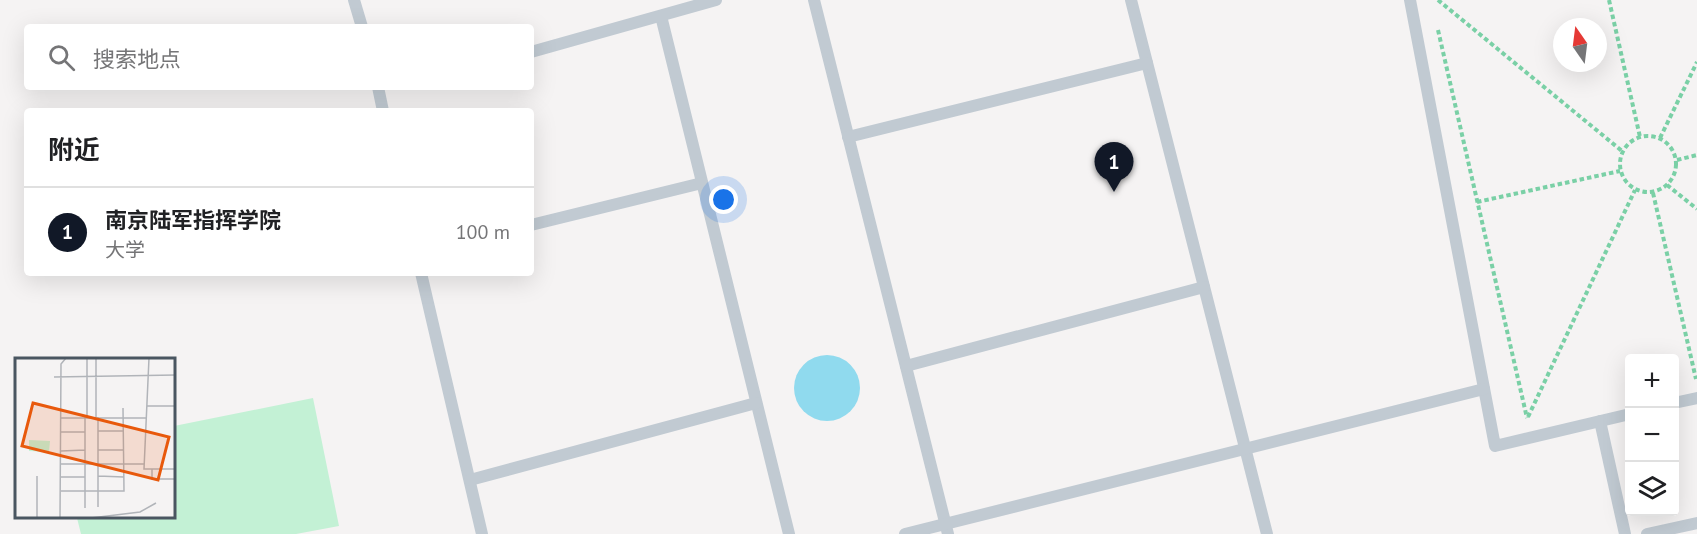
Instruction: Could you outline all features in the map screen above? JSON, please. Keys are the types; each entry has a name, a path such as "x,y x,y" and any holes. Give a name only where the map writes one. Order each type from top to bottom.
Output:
{"lane":[{"path":"354,0 361,24"},
{"path":"534,51 661,16 681,5 717,0"},
{"path":"814,0 946,529"},
{"path":"1131,0 1267,534"},
{"path":"1410,0 1495,446 1625,415"},
{"path":"661,16 789,534"},
{"path":"848,137 1147,63"},
{"path":"380,90 382,108"},
{"path":"534,224 702,183"},
{"path":"422,276 482,534"},
{"path":"906,366 1204,287"},
{"path":"904,534 946,529 1246,448 1484,389"},
{"path":"1679,402 1697,398"},
{"path":"470,480 756,403"},
{"path":"1600,421 1625,534"},
{"path":"1647,534 1697,523"}],"path":[{"path":"1438,0 1622,151"},
{"path":"1609,0 1640,136"},
{"path":"1436,22 1527,418 1635,190"},
{"path":"1660,138 1697,62"},
{"path":"1651,135 1660,138 1671,146 1677,159 1676,172 1667,185 1653,193 1635,190 1627,184 1620,171 1622,151 1632,140 1640,136 1651,135"},
{"path":"1677,159 1697,155"},
{"path":"1477,202 1620,171"},
{"path":"1667,185 1697,209"},
{"path":"1653,193 1696,380"}],"green space":[{"path":"313,398 339,526 296,534 81,534 77,519 176,519 176,426"}],"water":[{"path":"833,355 851,364 858,375 860,388 858,401 851,412 840,419 821,421 803,412 796,401 794,382 803,364 814,357"}],"place":[{"name":"南京陆军指挥学院","path":"1114,192"}]}
